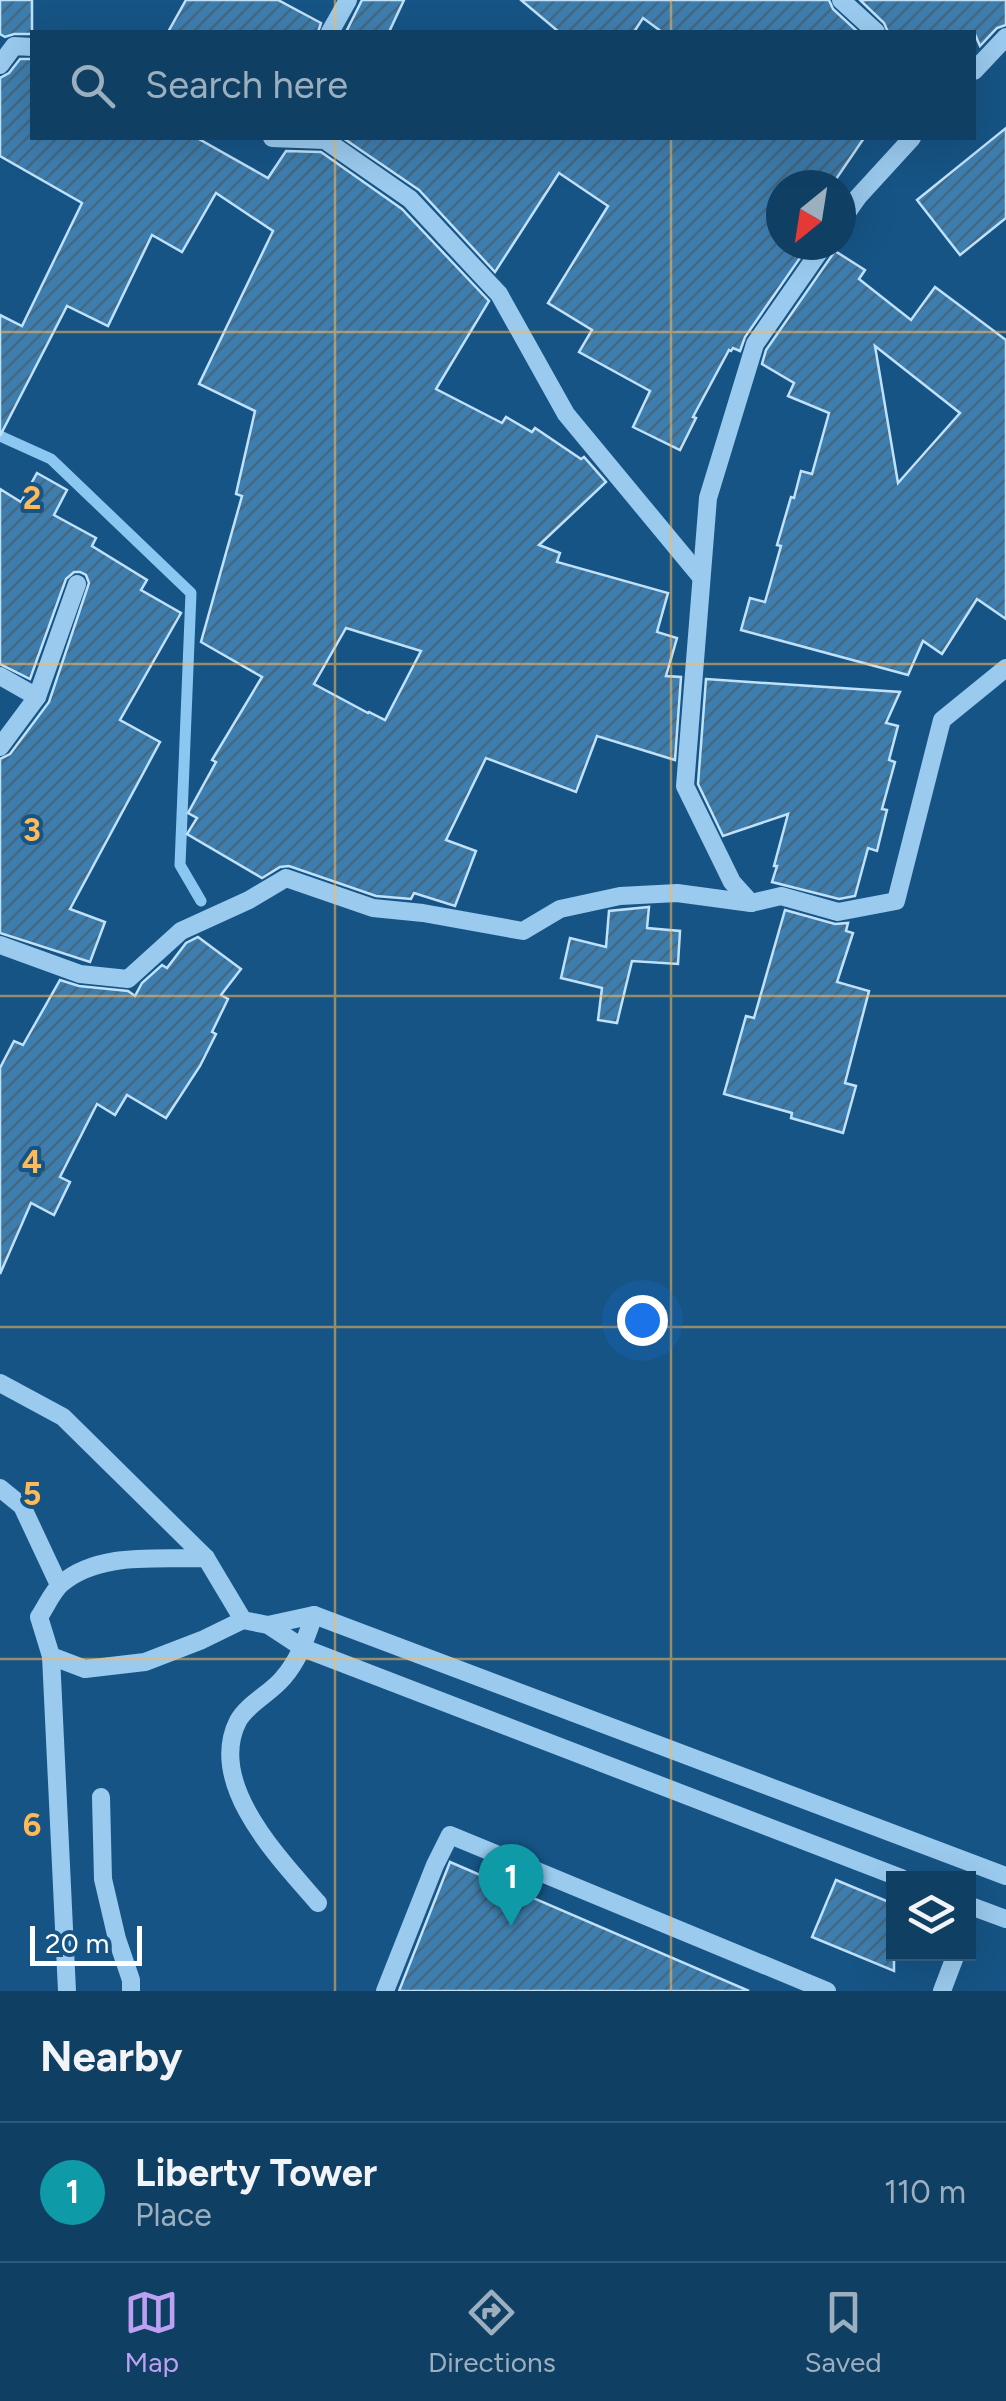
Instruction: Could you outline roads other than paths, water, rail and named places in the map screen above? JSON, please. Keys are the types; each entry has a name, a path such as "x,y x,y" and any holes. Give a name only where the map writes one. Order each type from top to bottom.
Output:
{"street":[{"path":"331,30 348,0"},
{"path":"840,0 874,30"},
{"path":"976,69 1006,37"},
{"path":"0,65 14,46 30,47"},
{"path":"325,140 410,199 498,294 566,414 701,577"},
{"path":"856,199 910,140"},
{"path":"751,903 732,882 685,786 708,498 755,344 814,260"},
{"path":"0,748 37,697 77,584"},
{"path":"0,945 80,974 128,979 181,931 286,878 373,908 522,931 560,909 620,896 677,892 751,903 781,896 838,912 896,901 942,720 1006,668"},
{"path":"0,676 37,697"},
{"path":"0,1383 63,1417 206,1558 243,1620"},
{"path":"0,1488 22,1506 59,1585"},
{"path":"67,1991 51,1656 39,1617 59,1585 90,1567 112,1561 206,1558"},
{"path":"268,1625 314,1615 1006,1876"},
{"path":"314,1615 303,1648 284,1678 239,1719 229,1753 239,1798 277,1856 318,1903"},
{"path":"51,1656 85,1670 145,1662 243,1620 268,1625 303,1648 886,1872"},
{"path":"101,1797 103,1879 132,1991"},
{"path":"386,1991 450,1835 827,1991"},
{"path":"976,1912 1006,1919"},
{"path":"942,1991 953,1961"}],"waterway":[{"path":"0,436 51,459 191,593 180,865 201,901"}],"place":[{"name":"Liberty Tower","path":"511,1926"}]}
